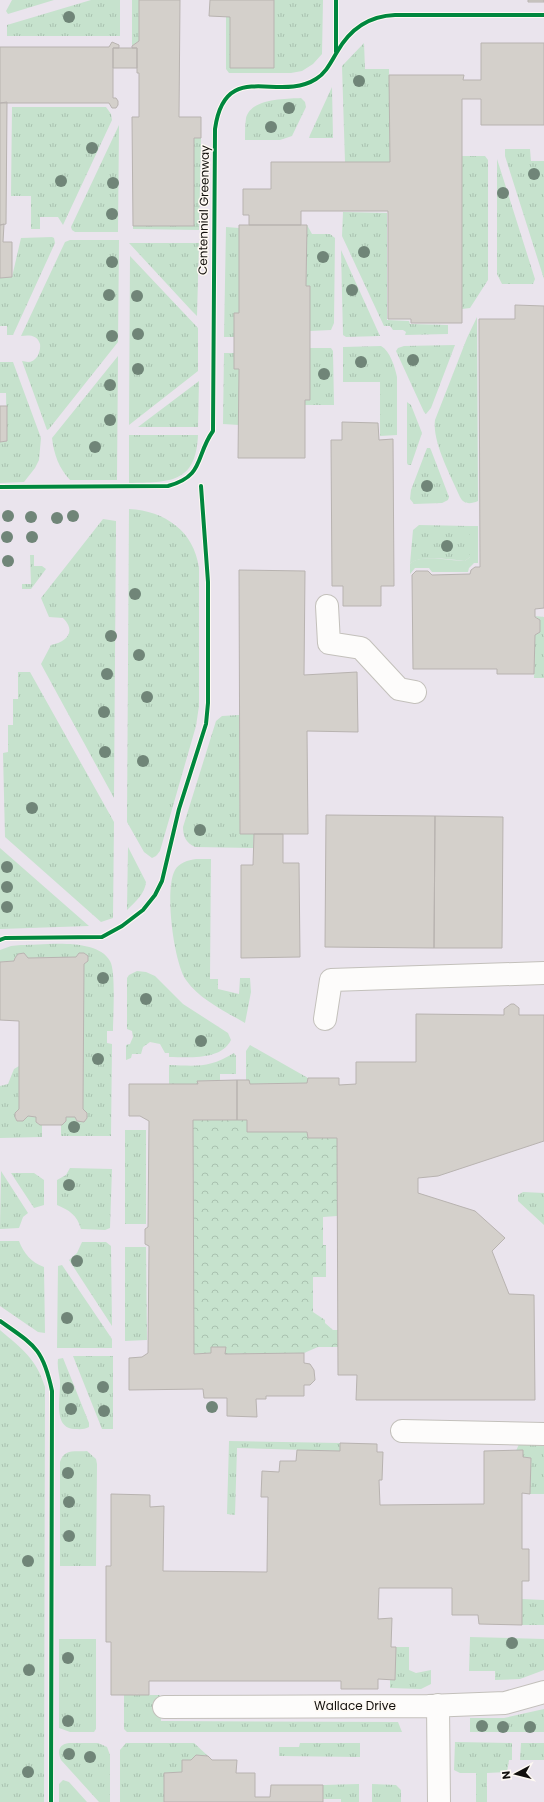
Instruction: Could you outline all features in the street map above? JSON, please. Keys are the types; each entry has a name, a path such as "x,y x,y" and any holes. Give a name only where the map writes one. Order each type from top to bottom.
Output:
{"lane":[{"path":"327,606 329,643 361,648 399,689 415,692"},
{"path":"325,1019 331,980 544,973"},
{"path":"402,1431 544,1434"},
{"name":"Wallace Drive","path":"164,1707 438,1705 505,1703 544,1692"},
{"path":"438,1705 438,1802"}],"shaded area":[{"path":"0,0 544,0 544,1802 0,1802"}],"green space":[{"path":"12,0 54,0 8,14 6,11"},
{"path":"91,0 120,0 120,36 7,36 7,25"},
{"path":"132,0 139,0 139,41 132,46"},
{"path":"274,0 323,0 322,54 313,64 302,71 291,73 229,73 226,69 226,16 230,17 230,68 273,68"},
{"path":"364,43 365,69 389,69 390,162 345,162 342,66"},
{"path":"332,87 333,138 309,138 310,135"},
{"path":"301,98 305,102 306,107 292,136 280,140 245,140 246,118 249,111 262,103 278,99"},
{"path":"12,107 106,107 111,114 112,120 63,225 58,217 40,217 40,229 31,229 31,196 11,196"},
{"path":"119,125 118,232 75,232 71,227"},
{"path":"194,138 201,138 199,230 133,229 133,226 194,226"},
{"path":"505,149 530,149 531,161 544,161 544,279 505,156"},
{"path":"462,156 485,156 488,160 488,280 470,308 462,309"},
{"path":"497,159 535,279 533,284 502,284 497,274"},
{"path":"343,212 387,213 387,320 409,321 410,324 448,325 448,334 405,335 406,332 403,330 393,330 390,326 384,326 342,236"},
{"path":"307,225 312,234 330,234 335,238 334,323 331,330 310,331 310,287 306,286"},
{"path":"226,227 239,228 239,313 234,313 234,337 224,337"},
{"path":"21,238 54,238 55,243 13,335 7,335 7,326 0,326 0,278 12,277"},
{"path":"70,240 119,240 118,342 47,430 22,361 31,362 34,360 39,353 40,344 39,341 33,336 21,336 65,242"},
{"path":"129,243 199,243 197,316 191,310"},
{"path":"341,250 380,336 346,337 343,335"},
{"path":"130,256 198,328 198,371 129,425"},
{"path":"477,317 478,501 466,503 460,497 443,459 436,438 435,420 467,338"},
{"path":"455,345 431,408 426,414 396,351 398,348 404,346"},
{"path":"381,346 389,355 397,377 397,435 380,436 380,382 343,382 343,347"},
{"path":"310,348 331,348 333,351 334,405 305,405 305,400 310,399"},
{"path":"224,353 234,353 234,369 239,369 239,425 223,424"},
{"path":"118,356 117,480 70,480 58,461 52,438"},
{"path":"0,362 13,362 41,438 39,460 35,468 24,482 0,483 0,442 7,441 6,393 0,393"},
{"path":"199,381 198,427 138,427"},
{"path":"407,402 411,405 422,433 411,465 408,465 407,463"},
{"path":"129,435 198,435 196,451 192,463 186,471 178,477 156,482 129,483"},
{"path":"427,448 430,448 431,450 449,497 448,500 442,503 414,504 410,499 411,490"},
{"path":"129,509 154,514 176,525 191,543 199,568 199,706 196,726 160,851 152,858 144,852 127,822"},
{"path":"103,519 116,521 114,798 41,664 51,645 56,644 68,636 69,628 63,618 49,617 41,598"},
{"path":"419,525 470,526 470,557 465,561 428,558 414,561 410,564 413,530"},
{"path":"470,526 478,526 478,563 474,563 469,568 468,572 432,572 429,568 415,568 410,574 410,564 421,559 436,558 465,561 470,557"},
{"path":"30,555 34,555 34,566 42,566 46,569 31,589 22,589 22,584 31,584"},
{"path":"535,616 544,617 544,678 534,678 535,635 540,632 540,620"},
{"path":"18,672 30,672 114,822 113,918 101,922 5,837 3,753 8,752 8,725 13,725 13,699 18,699"},
{"path":"239,715 240,834 254,834 253,848 195,847 186,839 183,827 216,721 222,716"},
{"path":"128,847 146,882 142,894 127,910"},
{"path":"0,848 89,926 0,929"},
{"path":"196,859 211,859 210,979 218,979 218,989 239,994 240,978 250,978 251,992 245,1023 213,1004 198,993 186,980 178,958 174,943 170,909 172,879 175,870 179,865"},
{"path":"82,945 94,948 103,953 110,961 113,974 114,994 113,1031 107,1031 107,1043 112,1044 111,1136 61,1136 61,1125 66,1121 66,1117 75,1117 77,1121 84,1122 87,1118 87,1113 83,1109 84,964 88,961 88,956 84,953 79,953 76,957 28,958 24,953 18,954 14,961 0,962 0,950 11,946"},
{"path":"137,971 146,972 155,976 183,1004 228,1033 231,1040 226,1047 220,1052 212,1055 169,1057 169,1053 165,1053 160,1044 150,1042 143,1047 141,1054 132,1054 131,1058 126,1060 126,1045 130,1044 133,1037 132,1031 127,1029 127,978 129,975"},
{"path":"250,1045 308,1078 307,1083 250,1084 249,1080 246,1080 246,1051"},
{"path":"234,1053 236,1056 236,1074 220,1074 220,1080 198,1081 198,1084 169,1084 169,1065 188,1066 210,1064"},
{"path":"19,1066 19,1109 15,1113 15,1117 17,1121 23,1121 28,1116 36,1117 36,1122 42,1125 42,1137 0,1138 0,1086 8,1084 14,1069"},
{"path":"193,1120 247,1120 248,1132 307,1132 308,1138 337,1138 337,1216 323,1217 323,1245 326,1245 326,1277 313,1277 313,1312 325,1320 325,1323 333,1330 338,1330 338,1347 318,1347 304,1353 225,1354 225,1347 211,1348 211,1353 194,1354"},
{"path":"125,1130 146,1130 146,1224 125,1224"},
{"path":"70,1168 112,1169 110,1228 105,1230 81,1229 77,1220 72,1214 57,1205 57,1180 66,1175"},
{"path":"1,1171 28,1213 23,1217 19,1228 0,1229"},
{"path":"11,1173 34,1173 44,1180 44,1205 34,1208"},
{"path":"523,1192 544,1193 544,1225 518,1201 518,1195"},
{"path":"0,1241 19,1241 28,1257 35,1263 44,1267 45,1333 38,1332 0,1306"},
{"path":"82,1242 106,1242 111,1246 112,1326 69,1260 77,1253"},
{"path":"125,1247 146,1247 147,1340 125,1341"},
{"path":"62,1265 112,1339 112,1348 57,1348 58,1266"},
{"path":"0,1330 22,1349 33,1361 45,1387 44,1802 0,1802"},
{"path":"73,1356 113,1356 113,1429 102,1429"},
{"path":"63,1358 89,1423 89,1427 85,1429 74,1429 67,1427 60,1417 60,1381 58,1359"},
{"path":"229,1441 340,1443 340,1451 237,1448 235,1515 227,1514"},
{"path":"519,1444 544,1444 544,1494 530,1494 531,1458 523,1457 523,1450 516,1451"},
{"path":"74,1451 87,1451 96,1459 97,1464 96,1566 60,1566 60,1462 67,1453"},
{"path":"522,1599 544,1600 544,1625 522,1625"},
{"path":"470,1637 544,1639 544,1670 520,1679 495,1680 495,1671 469,1671"},
{"path":"59,1639 96,1639 96,1729 94,1732 70,1732 59,1728"},
{"path":"396,1647 409,1647 409,1670 416,1673 431,1670 431,1684 421,1689 390,1688 390,1680 395,1679"},
{"path":"124,1695 160,1695 161,1721 398,1722 402,1732 127,1732 124,1729"},
{"path":"544,1709 544,1732 470,1732 470,1718 504,1718"},
{"path":"455,1742 512,1743 512,1760 509,1760 507,1772 487,1773 487,1802 476,1802 476,1773 460,1773 454,1770"},
{"path":"69,1743 98,1743 107,1747 110,1755 110,1802 99,1802 61,1760 59,1754 60,1748 61,1746"},
{"path":"126,1743 194,1743 208,1756 196,1755 182,1772 165,1773 164,1802 120,1802 120,1750"},
{"path":"300,1743 360,1743 360,1757 279,1756 279,1747 299,1747"},
{"path":"521,1743 544,1743 544,1760 520,1760"},
{"path":"63,1780 69,1782 87,1802 59,1802 59,1784"},
{"path":"359,1784 359,1802 341,1802 341,1799 323,1799 323,1785"},
{"path":"372,1784 396,1785 401,1790 401,1802 372,1802"}],"building":[{"path":"139,0 180,0 179,117 201,117 201,138 194,138 194,226 133,226 132,117 139,117 139,73 137,73 137,48 132,48 132,46 139,41"},
{"path":"210,0 274,0 274,68 230,68 230,17 209,16"},
{"path":"528,0 544,0 544,2 528,2"},
{"path":"112,42 119,45 119,48 113,48 113,98 116,98 118,101 116,108 112,108 109,103 0,103 0,47 109,47"},
{"path":"481,43 544,43 544,125 481,125 481,99 462,99 462,323 411,323 411,319 388,319 388,211 301,211 301,225 249,225 249,215 243,215 243,189 271,189 271,162 390,162 389,75 464,75 463,80 481,80"},
{"path":"113,48 137,48 137,68 113,68"},
{"path":"7,102 6,224 0,225 0,103"},
{"path":"4,224 3,242 12,242 12,277 0,278 0,225"},
{"path":"239,225 307,225 306,286 310,286 310,400 305,400 305,458 238,458 239,369 234,369 234,313 239,313"},
{"path":"515,305 544,306 544,608 535,609 535,617 540,620 540,632 535,635 534,674 497,674 497,669 413,669 412,575 416,571 428,571 432,575 470,574 471,570 475,567 480,567 479,319 515,319"},
{"path":"0,406 7,406 7,441 0,442"},
{"path":"342,422 378,423 379,440 393,439 394,586 381,586 381,606 343,606 343,586 332,586 331,440 342,440"},
{"path":"239,570 305,571 304,675 357,672 358,732 307,731 308,834 240,834"},
{"path":"326,815 435,816 434,948 325,947"},
{"path":"435,816 503,817 502,948 434,948"},
{"path":"254,834 283,834 283,863 299,863 300,957 241,958 241,865 253,865"},
{"path":"24,953 28,958 76,957 79,953 84,953 88,956 88,961 84,964 83,1109 87,1113 87,1118 84,1122 77,1121 75,1117 66,1117 66,1121 62,1125 40,1125 36,1122 36,1117 28,1116 23,1121 17,1121 15,1117 15,1113 19,1109 19,1021 0,1020 0,962 14,961 18,954"},
{"path":"511,1004 514,1004 519,1008 519,1015 544,1015 544,1141 438,1176 418,1178 418,1193 475,1211 505,1238 492,1251 509,1294 534,1295 535,1400 356,1400 357,1375 338,1375 337,1138 308,1138 307,1132 247,1132 247,1120 237,1120 237,1080 249,1080 250,1084 307,1083 308,1078 339,1078 339,1085 356,1084 356,1062 416,1062 416,1014 504,1015 504,1009"},
{"path":"237,1080 237,1120 193,1120 194,1354 211,1353 211,1347 226,1347 225,1354 304,1353 304,1363 310,1364 314,1370 315,1380 310,1385 304,1385 304,1396 266,1396 266,1399 256,1399 257,1417 227,1416 227,1398 204,1398 203,1389 129,1390 129,1358 142,1357 148,1353 149,1246 145,1244 145,1229 148,1227 149,1121 140,1116 129,1116 129,1084 198,1084 197,1081"},
{"path":"340,1443 377,1444 377,1452 383,1452 382,1480 379,1480 380,1505 484,1504 484,1451 523,1450 523,1457 531,1458 530,1494 522,1493 522,1549 529,1549 529,1581 522,1581 522,1625 479,1624 478,1615 452,1615 452,1588 379,1588 378,1619 392,1618 391,1647 396,1647 395,1680 378,1679 378,1689 341,1689 341,1681 149,1681 149,1695 111,1695 111,1642 106,1642 106,1566 111,1566 111,1494 150,1495 150,1507 164,1506 163,1571 267,1572 268,1497 261,1497 262,1471 279,1472 280,1461 296,1461 297,1450 340,1451"},
{"path":"196,1755 208,1756 212,1760 237,1760 236,1773 255,1773 255,1797 270,1797 271,1785 323,1785 323,1802 164,1802 164,1773 182,1772 182,1760 191,1760"}],"cycle path":[{"path":"336,0 336,52"},
{"name":"Centennial Greenway","path":"0,487 168,486 180,482 194,471 207,440 213,431 215,129 221,107 230,95 241,88 255,86 286,87 301,85 320,77 342,44 354,30 376,18 395,15 544,15"},
{"path":"0,940 5,938 102,937 122,926 143,910 155,895 162,881 179,809 206,724 208,703 208,582 201,486"},
{"path":"0,1321 29,1342 41,1356 49,1377 52,1391 51,1802"}]}
